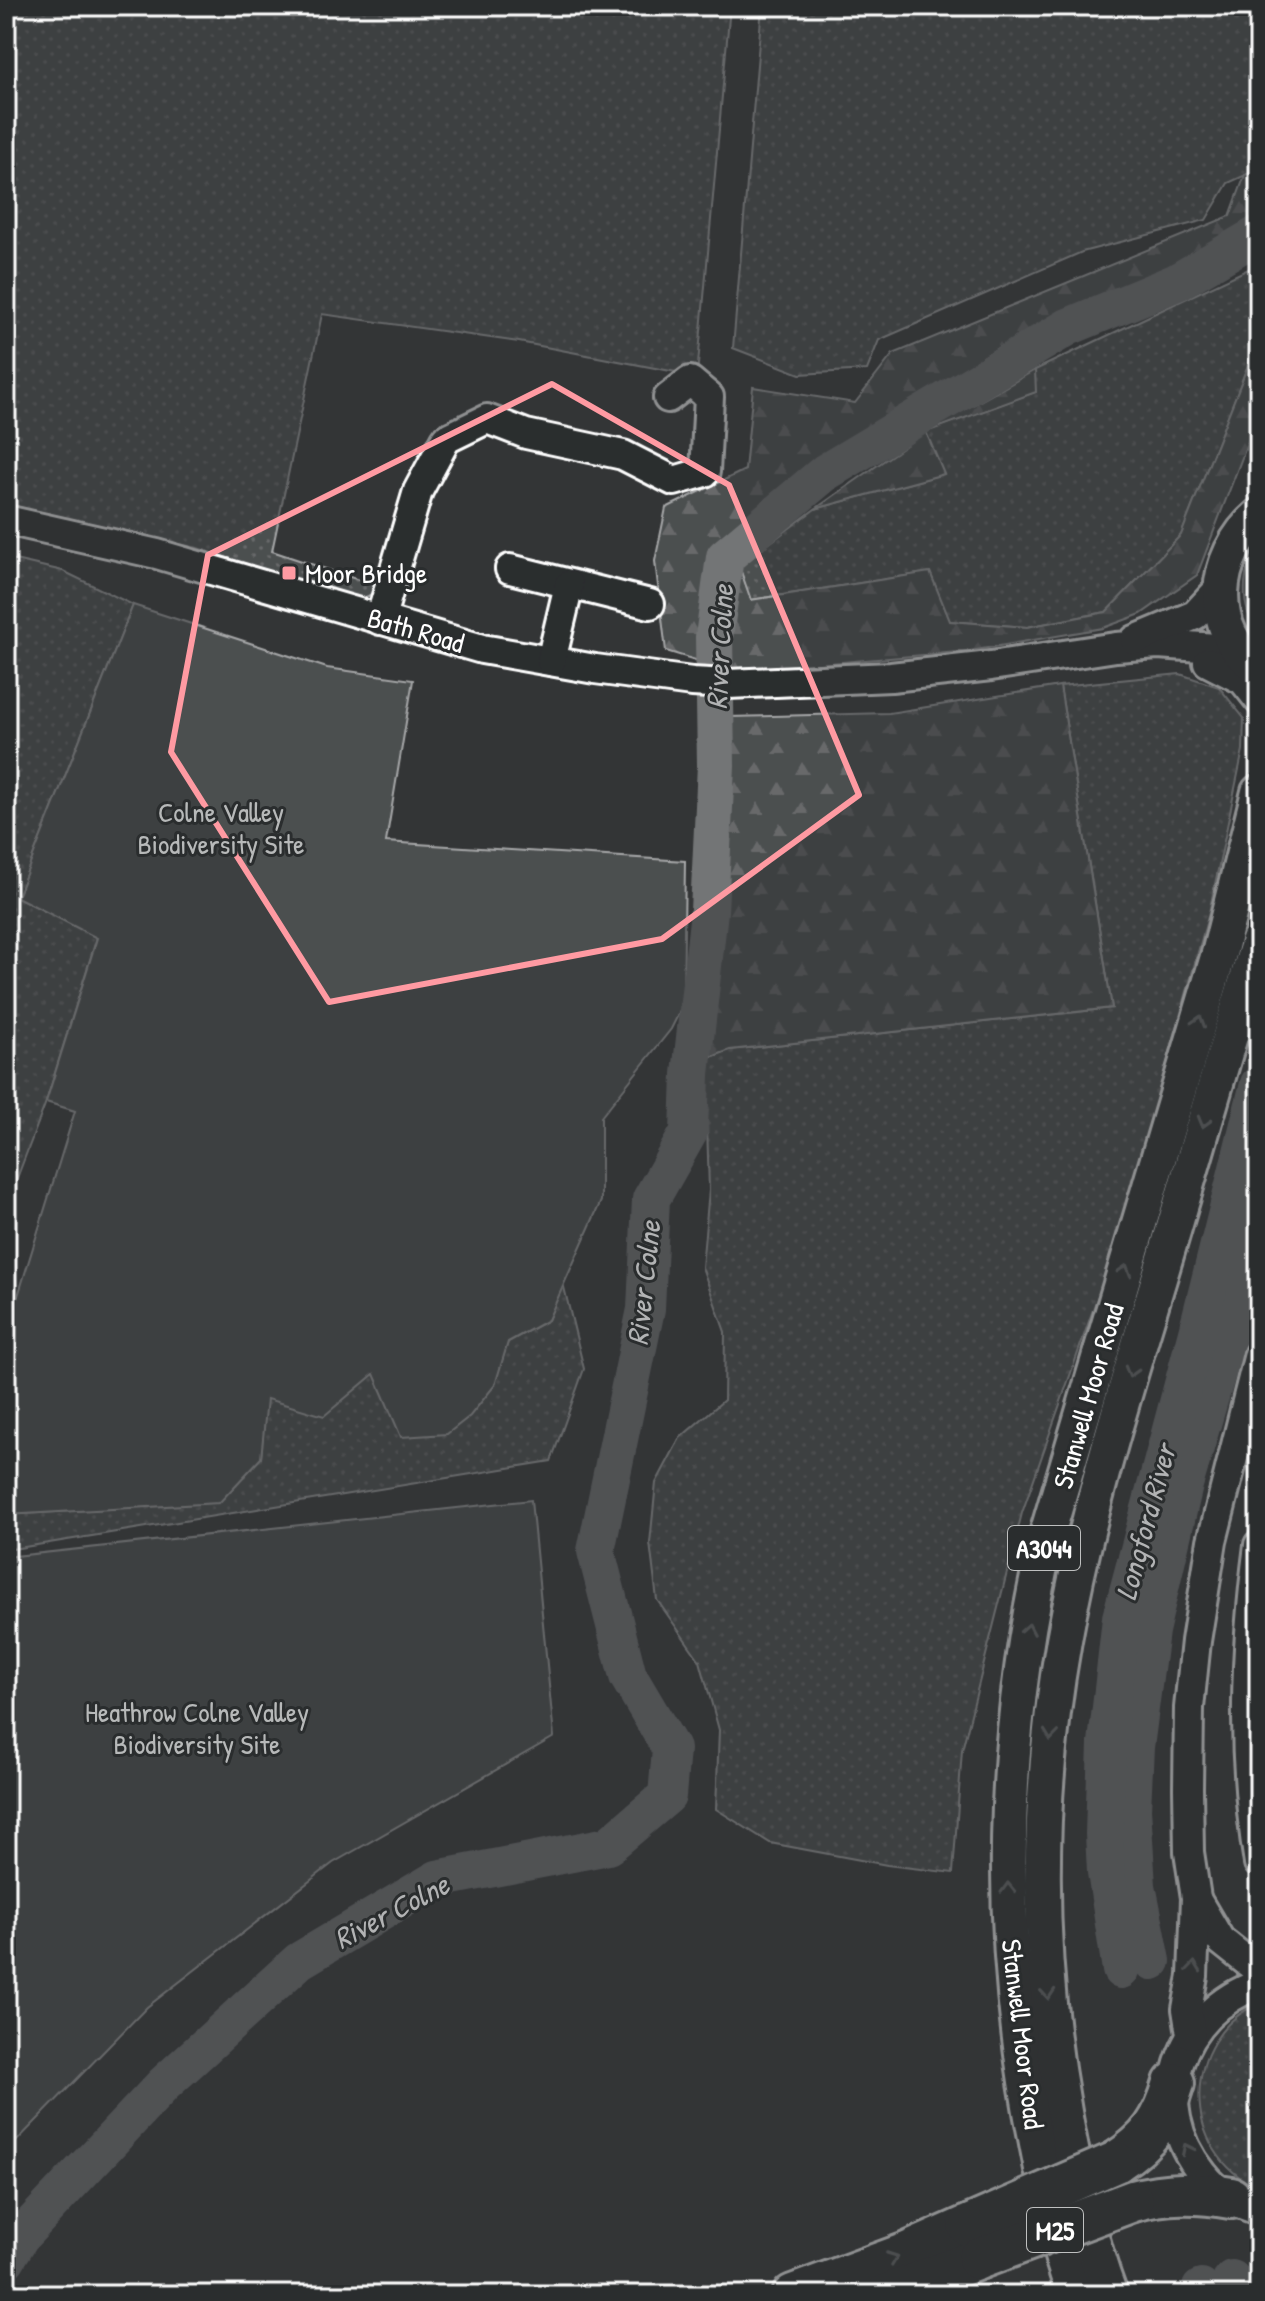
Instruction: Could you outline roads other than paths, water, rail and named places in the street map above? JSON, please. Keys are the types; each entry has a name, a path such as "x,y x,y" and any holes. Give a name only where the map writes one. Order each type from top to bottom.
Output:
{"highway":[{"name":"M25","path":"885,2295 1139,2147 1165,2114 1174,2083"},
{"name":"M25","path":"793,2295 907,2253 973,2242 1157,2194 1202,2193 1250,2210"}],"main road":[{"path":"1254,665 1231,635 1222,611 1221,587 1225,561 1254,520 1259,493"},
{"name":"Stanwell Moor Road","path":"1075,2295 1063,2264 1032,2118 1012,1977 1008,1864 1016,1717 1035,1586 1048,1531 1220,950 1259,792"},
{"name":"Stanwell Moor Road","path":"1110,2295 1086,2215 1071,2149 1050,2019 1043,1895 1050,1738 1064,1638 1094,1505 1212,1093 1259,941"}],"street":[{"path":"380,620 418,491 446,439 487,419 526,434 623,455 674,481 705,472 709,397 690,381 668,398"},
{"name":"Bath Road","path":"6,520 157,554 482,649 692,682 728,684 891,677 1116,647"},
{"path":"510,569 650,604"},
{"path":"551,661 569,585"},
{"path":"1116,647 1195,615 1221,587"},
{"path":"1116,647 1158,644 1216,648 1254,665"},
{"path":"1158,644 1211,663 1243,680 1259,700"},
{"path":"1191,2034 1187,2009 1193,1976 1196,1898 1189,1852 1189,1708 1212,1541 1259,1354"},
{"path":"1259,1545 1248,1627 1246,1718 1250,1811 1259,1863"},
{"path":"1196,1898 1220,1940 1259,1971"},
{"path":"1250,2210 1209,2182 1192,2161 1180,2137 1174,2110 1174,2083 1180,2058 1191,2034 1211,2010 1237,1992 1259,1984"}],"waterway":[{"name":"River Colne","path":"6,2260 20,2237 164,2084 299,1961 437,1879 608,1846 667,1796 671,1749 628,1676 596,1551 646,1309 651,1199 689,1132 691,1074 709,911 716,765 714,637 725,557 826,472 1068,327 1177,282 1259,234"},
{"name":"Longford River","path":"1121,1970 1106,1872 1104,1834 1107,1743 1121,1618 1259,1084"},
{"path":"1152,1961 1137,1886 1132,1809 1135,1747 1150,1631 1184,1485 1232,1322 1259,1209"},
{"path":"1232,2279 1236,2295"},
{"name":"Longford River","path":"1201,2288 1202,2295"}],"place":[{"name":"Moor Bridge","path":"289,573"}],"park label":[{"name":"Colne Valley Biodiversity Site","path":"221,828"},
{"name":"Heathrow Colne Valley Biodiversity Site","path":"197,1728"}]}
